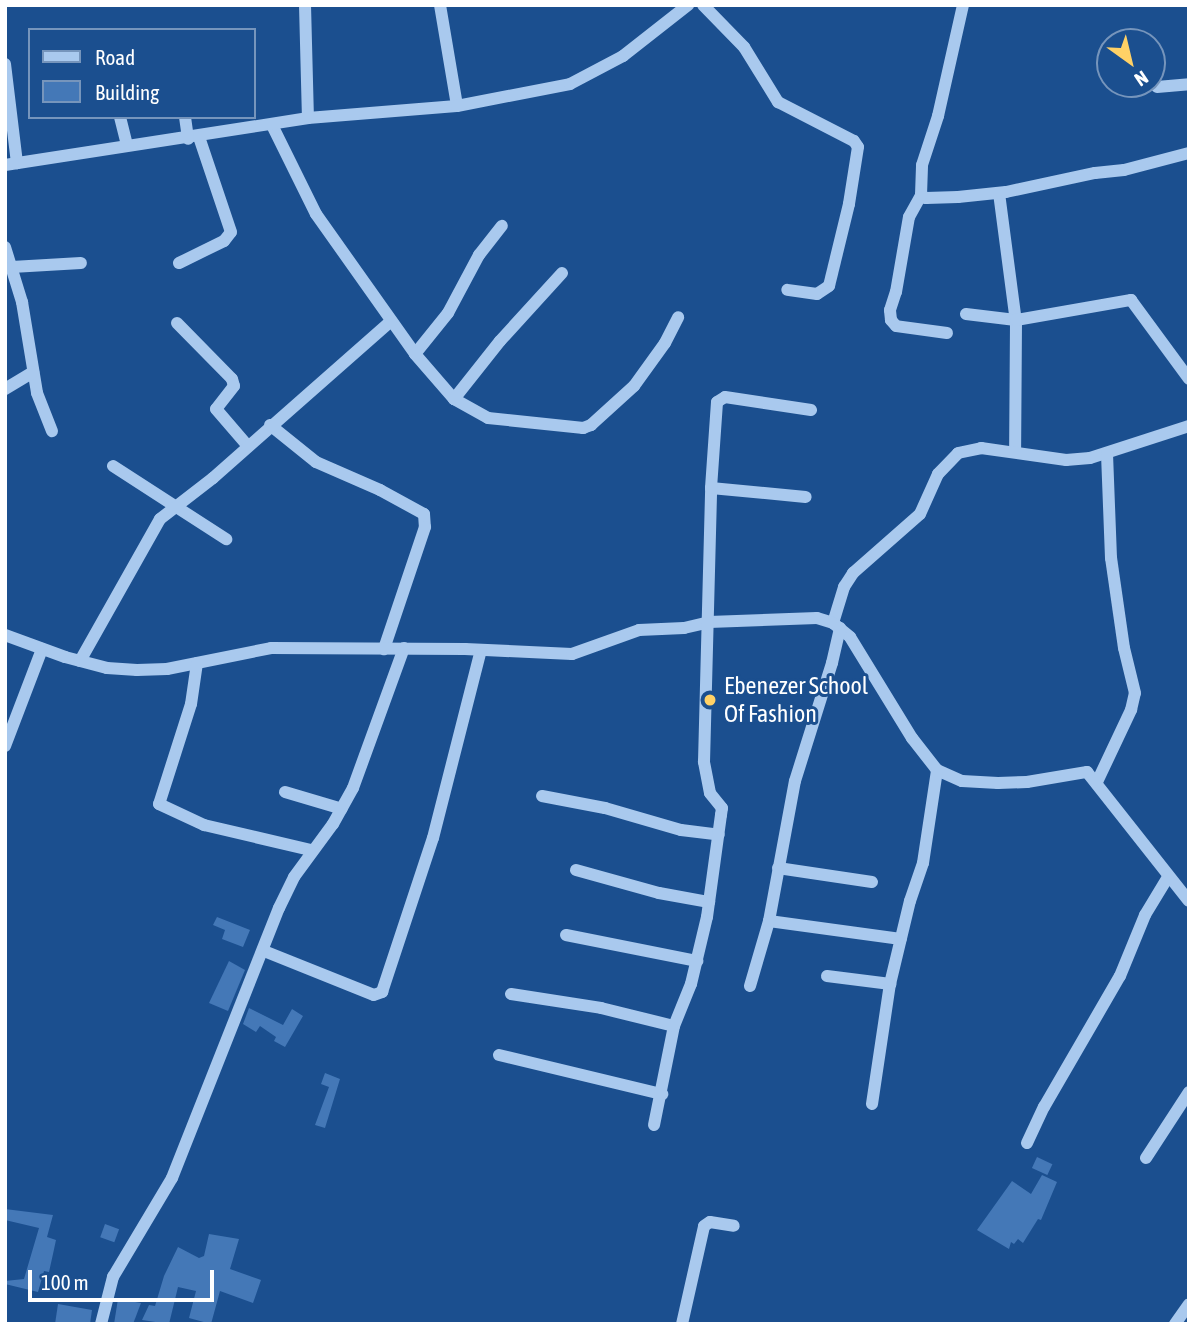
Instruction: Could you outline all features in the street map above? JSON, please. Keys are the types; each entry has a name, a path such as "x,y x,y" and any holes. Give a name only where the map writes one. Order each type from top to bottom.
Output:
{"street":[{"path":"305,5 309,118"},
{"path":"440,5 457,106"},
{"path":"5,64 11,164 309,118 457,106 570,84 623,56 688,5"},
{"path":"702,5 744,47 778,102 854,141 858,146 849,204 829,286 817,294 787,290"},
{"path":"947,333 896,326 891,320 890,310 896,292 909,217 921,195 922,165 938,116 963,5"},
{"path":"1166,86 1189,84"},
{"path":"120,119 127,145"},
{"path":"179,263 223,241 231,232 186,119"},
{"path":"272,125 316,214 415,354 454,399 488,418 583,428 601,419 635,386 665,344 678,317"},
{"path":"921,195 947,197 999,193 1095,173 1124,170 1189,153"},
{"path":"999,193 1016,320 1015,451"},
{"path":"415,354 449,313 479,255 502,226"},
{"path":"5,247 22,302 41,406 52,430"},
{"path":"12,267 81,263"},
{"path":"454,399 500,341 562,273"},
{"path":"966,314 1016,320 1131,300 1189,379"},
{"path":"80,661 160,519 178,507 391,321"},
{"path":"177,323 232,379 234,386 216,409 247,445"},
{"path":"5,389 33,372"},
{"path":"654,1125 674,1026 697,961 709,902 722,808 710,793 704,762 711,488 717,402 720,397 811,410"},
{"path":"270,425 316,462 380,490 424,514 425,527 384,649"},
{"path":"750,986 769,921 795,782 844,587 853,573 920,514 938,474 950,458 981,448 1066,460 1107,453 1189,426"},
{"path":"1097,782 1131,710 1135,693 1124,648 1111,558 1107,453"},
{"path":"113,467 226,539"},
{"path":"711,488 806,497"},
{"path":"5,635 80,661 107,668 137,670 197,663 257,649 404,648 572,654 639,630 684,628 709,622 725,624 808,618 836,625 850,637 912,738 937,770 962,780 998,783 1027,782 1087,772 1168,877 1188,897"},
{"path":"101,1324 113,1277 172,1178 196,1111 264,951 263,944 279,908 312,850 342,809 353,788 404,648"},
{"path":"5,746 42,649"},
{"path":"264,951 374,995 382,992 433,838 481,650"},
{"path":"197,663 191,704 159,804 204,825 312,850"},
{"path":"872,1104 890,984 923,863 937,770"},
{"path":"285,792 342,809"},
{"path":"542,796 605,808 681,830 719,835"},
{"path":"778,868 872,882"},
{"path":"576,870 659,893 709,902"},
{"path":"1027,1143 1044,1107 1120,976 1145,915 1168,877"},
{"path":"769,921 901,939"},
{"path":"566,935 697,961"},
{"path":"827,976 890,984"},
{"path":"511,994 601,1008 674,1026"},
{"path":"499,1055 662,1094"},
{"path":"1146,1158 1189,1092"},
{"path":"682,1324 704,1226 710,1222 734,1226"},
{"path":"1175,1324 1189,1304"}],"building":[{"path":"217,917 250,930 243,947 222,939 225,930 213,925"},
{"path":"229,961 245,970 228,1011 209,1003"},
{"path":"249,1008 283,1025 292,1009 303,1016 285,1047 274,1041 276,1037 260,1026 256,1032 243,1024"},
{"path":"325,1073 340,1079 325,1128 315,1125 329,1087 321,1084"},
{"path":"1037,1157 1052,1164 1047,1175 1032,1168"},
{"path":"1042,1175 1057,1182 1041,1220 1038,1219 1023,1243 1018,1239 1014,1244 1011,1242 1009,1249 977,1230 1012,1181 1031,1194"},
{"path":"5,1209 53,1215 47,1237 56,1240 49,1272 44,1271 38,1292 5,1284 5,1281 24,1279 39,1228 5,1220"},
{"path":"105,1224 119,1229 114,1242 100,1237"},
{"path":"209,1234 239,1239 230,1269 261,1280 253,1303 220,1291 211,1324 189,1318 196,1291 178,1287 169,1324 142,1320 149,1305 155,1306 164,1276 178,1247 199,1258 204,1256"},
{"path":"118,1299 141,1303 133,1324 114,1324"},
{"path":"58,1304 92,1310 90,1324 55,1324"}],"place":[{"name":"Ebenezer School Of Fashion","path":"710,700"}]}
